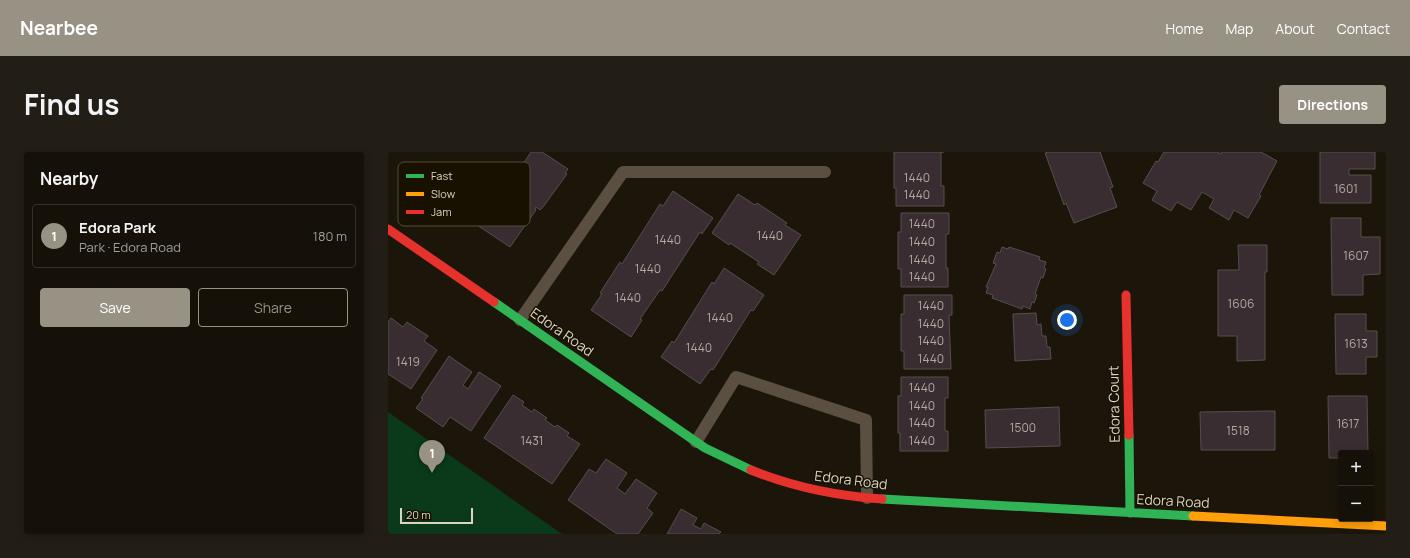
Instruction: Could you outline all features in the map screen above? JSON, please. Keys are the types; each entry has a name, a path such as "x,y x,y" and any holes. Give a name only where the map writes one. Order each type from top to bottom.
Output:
{"street":[{"name":"Edora Road","path":"388,229 696,442 750,471 798,487 842,496 867,498 1386,526"},
{"name":"Edora Court","path":"1126,295 1130,513"}],"lane":[{"path":"520,320 623,172 824,172"},
{"path":"696,442 736,377 866,420 867,498"}],"green space":[{"path":"388,412 562,534 388,534"}],"building":[{"path":"531,152 542,152 568,169 565,173 567,174 543,207 540,210 536,207 536,210 530,219 530,162 524,162"},
{"path":"894,152 941,152 941,186 944,186 944,206 896,206 896,188 894,188"},
{"path":"1100,152 1113,187 1110,188 1117,207 1074,223 1066,203 1064,205 1045,153"},
{"path":"1164,152 1218,152 1221,154 1222,152 1261,152 1277,161 1259,195 1261,196 1248,218 1234,210 1229,220 1209,208 1214,199 1202,192 1191,210 1177,202 1171,211 1152,200 1157,191 1143,183 1156,161 1158,162"},
{"path":"1320,152 1375,152 1375,169 1349,169 1349,175 1371,175 1371,203 1320,203"},
{"path":"673,191 713,218 702,234 700,232 662,291 660,290 640,319 642,320 631,337 591,310 620,262 622,264 660,204 663,206"},
{"path":"738,194 755,205 757,203 787,223 785,225 801,235 774,275 757,264 759,262 730,243 729,245 712,233"},
{"path":"901,213 949,213 949,234 946,234 946,268 948,268 948,287 901,287 901,269 898,269 898,232 901,232"},
{"path":"1331,218 1361,218 1361,237 1380,237 1380,274 1363,275 1363,295 1332,295"},
{"path":"478,226 525,226 510,247"},
{"path":"1238,245 1267,245 1267,272 1265,272 1265,360 1237,361 1237,336 1218,336 1218,270 1239,270"},
{"path":"1002,247 1008,249 1009,247 1040,257 1039,260 1046,262 1044,268 1046,269 1043,278 1041,277 1035,294 1037,295 1034,303 1032,302 1030,309 1023,306 1022,309 992,298 993,295 986,293 988,287 986,287 996,264 993,263 997,252 1000,253"},
{"path":"724,268 764,295 753,311 751,310 713,370 711,369 700,384 661,357 672,341 674,343 712,282 714,284"},
{"path":"904,295 952,295 952,315 949,315 951,369 904,369 904,351 901,351 901,314 904,314"},
{"path":"1036,313 1037,325 1041,324 1042,336 1046,336 1047,347 1050,347 1051,359 1015,361 1013,314"},
{"path":"1335,314 1366,314 1366,331 1377,331 1377,357 1366,357 1366,374 1336,374"},
{"path":"391,318 403,327 407,322 428,336 424,341 437,350 411,389 388,374 388,322"},
{"path":"449,356 472,372 463,385 468,389 479,372 501,386 471,431 450,417 443,427 416,408"},
{"path":"901,377 948,377 948,398 945,398 945,431 948,431 948,451 900,451 900,433 898,433 898,396 901,396"},
{"path":"513,395 524,402 522,405 532,412 534,409 547,418 545,420 555,427 557,425 569,433 567,436 580,444 552,484 484,438"},
{"path":"1328,396 1367,396 1368,450 1338,450 1338,458 1329,458"},
{"path":"1059,407 1060,446 986,448 985,410"},
{"path":"1275,411 1275,450 1201,450 1200,412"},
{"path":"606,459 627,473 617,488 625,494 636,479 657,493 647,508 653,513 638,534 617,534 568,500 589,469 596,473"},
{"path":"681,509 697,518 693,525 701,529 704,523 721,532 719,534 667,534"}],"traffic: fast":[{"path":"494,302 705,448 751,470"},
{"path":"1129,435 1130,513"},
{"path":"882,499 1193,516"}],"traffic: slow":[{"path":"1193,516 1386,526"}],"traffic: jam":[{"path":"388,229 494,302"},
{"path":"1126,295 1129,435"},
{"path":"751,470 815,490 848,496 882,499"}],"place":[{"name":"Edora Park","path":"432,473"}]}
